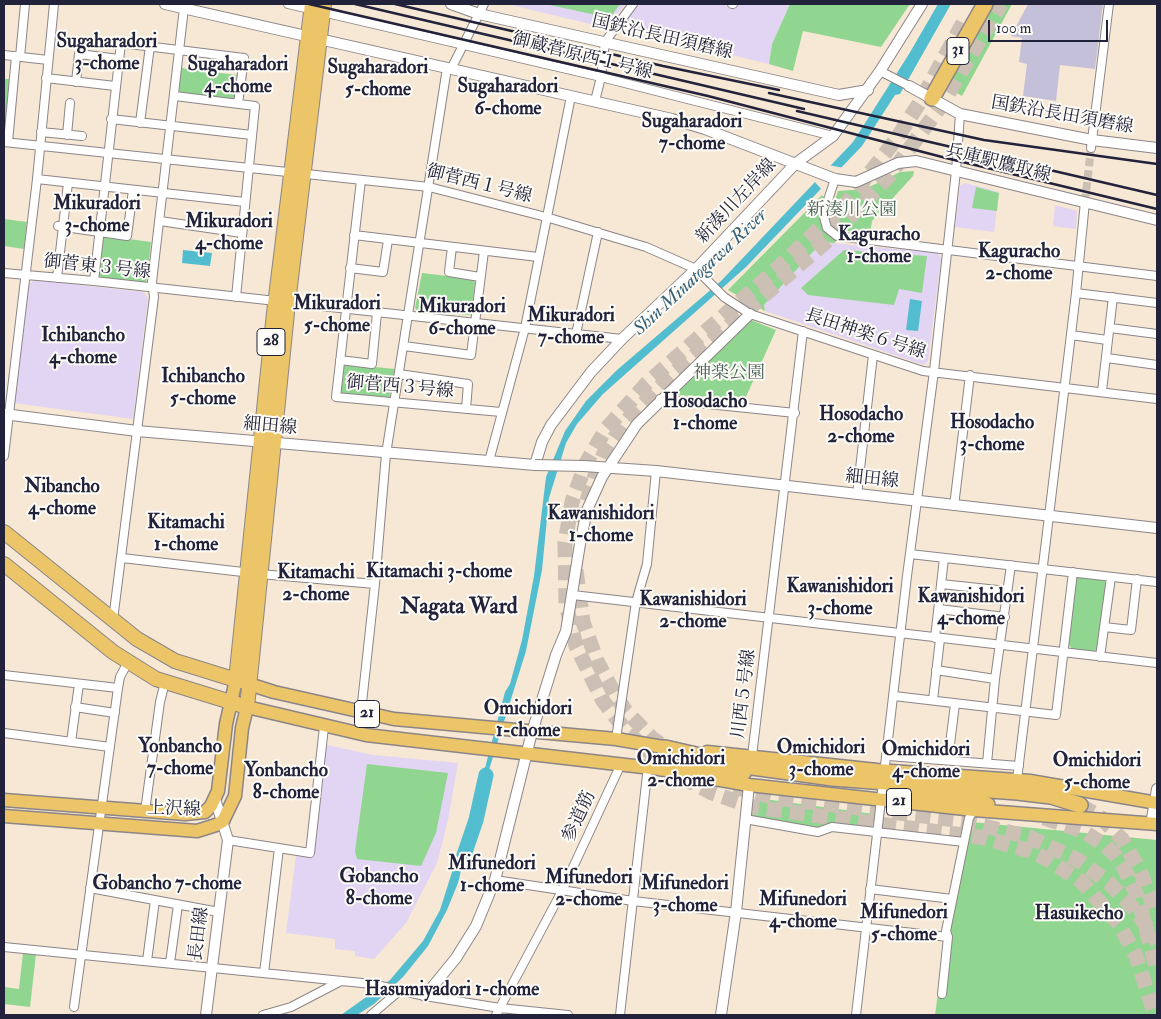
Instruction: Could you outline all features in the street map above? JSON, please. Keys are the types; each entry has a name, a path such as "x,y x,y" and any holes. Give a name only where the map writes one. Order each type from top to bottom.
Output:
{"highway":[{"name":"31","path":"963,23 974,4"},
{"name":"31","path":"932,98 985,4"},
{"name":"28","path":"247,707 250,686 259,443 282,302 317,7"},
{"name":"28","path":"236,680 274,443 282,302"},
{"path":"4,532 137,639 175,661 236,680"},
{"path":"4,564 128,662 165,682 247,707"},
{"path":"665,748 745,766 884,785 980,808"},
{"path":"654,767 884,785 1025,793 1051,796 1080,805"}],"main road":[{"name":"21","path":"236,680 250,686 394,719 616,739 665,748 752,756 884,785"},
{"name":"上沢線","path":"4,800 200,814 208,809 215,799 226,724 236,680"},
{"name":"21","path":"247,707 324,727 366,735 654,767 749,786 884,785 1017,780 1156,802"},
{"name":"上沢線","path":"4,816 198,831 223,821 235,796 242,726 247,707"},
{"path":"980,808 1155,824"}],"street":[{"path":"6,142 25,4"},
{"name":"御菅東３号線","path":"54,4 25,275 622,339"},
{"path":"165,4 683,122 796,163"},
{"name":"御蔵菅原西１号線","path":"288,4 317,7 833,136"},
{"name":"国鉄沿長田須磨線","path":"451,4 479,14 839,95 868,90"},
{"path":"361,712 375,584 386,454 449,69 484,4"},
{"path":"595,101 601,77 605,42 633,4"},
{"name":"新湊川左岸線","path":"535,465 542,442 551,425 591,372 622,339 696,269 796,163 833,136 868,90 922,4"},
{"path":"1092,144 1109,4"},
{"path":"113,620 154,289 152,282 164,193 184,8"},
{"path":"94,281 121,43 244,58 238,104"},
{"path":"140,122 150,46"},
{"path":"76,82 79,54 119,59"},
{"path":"4,55 48,60"},
{"path":"880,72 909,86"},
{"path":"46,78 115,86"},
{"name":"国鉄沿長田須磨線","path":"909,86 960,114 1092,144 1157,148"},
{"path":"175,96 255,106 236,297"},
{"path":"546,217 570,96"},
{"path":"67,135 70,103"},
{"path":"856,1015 870,889 888,756 910,554 934,371 956,171 960,114"},
{"path":"111,120 252,135"},
{"path":"41,132 82,136"},
{"name":"御菅西１号線","path":"6,142 429,187 546,217 525,328 489,461"},
{"name":"兵庫駅鷹取線","path":"796,163 834,179 851,182 864,180 898,163 910,161 1157,220"},
{"path":"36,179 245,202"},
{"path":"834,179 824,209 824,217 828,228 837,236 947,248 1157,276"},
{"name":"御菅西３号線","path":"361,180 336,397 501,412"},
{"path":"57,278 61,227 68,183"},
{"path":"61,227 127,236 133,190"},
{"path":"1017,780 1027,711 1085,202"},
{"name":"長田神楽６号線","path":"546,217 646,247 696,269 724,296 750,314 923,371 1064,386 1157,399"},
{"path":"160,221 242,233"},
{"path":"576,334 598,232"},
{"path":"354,235 538,257"},
{"path":"350,268 383,272 388,240"},
{"path":"452,247 449,272 480,277"},
{"path":"404,346 471,355 473,323 484,251"},
{"path":"4,273 25,275 6,414 4,456"},
{"path":"1076,293 1157,302"},
{"path":"1102,392 1113,297"},
{"path":"340,360 372,364 377,313"},
{"path":"425,996 456,958 476,926 495,880 522,752 528,731 566,631 587,510 608,467 637,424 660,399 750,314"},
{"path":"1110,328 1157,334"},
{"name":"川西５号線","path":"752,756 795,413 803,331"},
{"path":"1071,335 1108,340"},
{"path":"857,495 873,355"},
{"path":"1107,358 1157,366"},
{"path":"399,374 468,384 466,409"},
{"path":"954,506 970,376"},
{"path":"660,399 795,413"},
{"name":"細田線","path":"6,414 137,432 259,443 535,465 608,467 656,471 1157,528"},
{"path":"616,739 636,602 647,564 656,471"},
{"path":"910,554 1157,582"},
{"path":"122,558 253,573 375,584"},
{"path":"932,700 944,558"},
{"path":"987,763 995,679 1002,646 1010,565"},
{"path":"894,696 1056,716 1074,572"},
{"path":"1100,657 1111,577"},
{"path":"1104,627 1131,630 1137,579"},
{"path":"941,584 1007,591"},
{"path":"573,595 1157,663"},
{"path":"939,609 1005,617"},
{"path":"74,1007 98,822 118,688 120,676 128,662"},
{"path":"936,670 995,679"},
{"path":"4,676 118,688"},
{"path":"145,811 160,702 165,682"},
{"path":"71,742 79,684"},
{"path":"948,760 955,704"},
{"path":"76,707 115,713"},
{"path":"228,840 310,853 324,727"},
{"path":"4,733 110,747"},
{"path":"888,756 1019,766"},
{"name":"参道筋","path":"498,1012 562,891 621,764"},
{"path":"620,1015 633,901 654,767"},
{"path":"721,1015 736,912 749,786"},
{"path":"1155,824 1157,789"},
{"name":"長田線","path":"206,1015 228,840 215,799"},
{"path":"942,994 948,937 946,931 952,899 969,818 980,808"},
{"path":"745,820 818,832 832,827 964,842"},
{"path":"264,973 279,848"},
{"path":"495,880 633,901 948,937"},
{"path":"90,888 219,912"},
{"path":"870,889 952,899"},
{"path":"147,961 155,900"},
{"path":"170,963 178,905"},
{"path":"4,947 372,984 398,992 498,1012 536,1015"},
{"path":"263,1015 291,1007 341,981"},
{"path":"370,1015 398,992"},
{"path":"498,1012 568,1015"}],"shaded area":[{"path":"507,4 625,4 607,28"},
{"path":"639,4 723,4 735,9 738,4 790,4 772,44 769,64 621,28"},
{"path":"1028,4 1103,4 1095,69 1060,65 1056,101 1023,96 1027,64 1019,62 1022,38 1011,36"},
{"path":"965,183 999,192 994,232 955,227 960,186"},
{"path":"1055,205 1077,211 1076,229 1053,226"},
{"path":"822,242 938,253 941,259 928,361 924,365 765,311 764,305"},
{"path":"34,280 143,292 148,298 133,419 14,403 28,285"},
{"path":"323,744 373,755 458,763 448,820 437,863 406,923 374,959 355,956 355,951 335,949 335,939 286,933 296,856 311,858"}],"green space":[{"path":"545,4 620,4 610,18"},
{"path":"790,4 910,4 881,47 803,31 793,71 769,64 772,44"},
{"path":"988,4 1012,4 962,96 945,86"},
{"path":"181,68 237,75 235,96 232,100 181,94 179,91"},
{"path":"4,79 11,79 5,139 4,139"},
{"name":"新湊川公園","path":"914,171 913,176 872,221 870,234 841,230 835,226 831,212 838,191 865,189 900,172"},
{"path":"976,187 999,193 997,211 972,208"},
{"name":"新湊川公園","path":"822,195 824,197 820,207 820,220 825,231 836,240 835,243 822,242 764,305 765,311 728,290"},
{"path":"4,219 27,222 24,249 4,246"},
{"path":"106,236 151,242 147,280 144,284 102,279 98,275 101,240"},
{"path":"844,250 927,256 922,293 899,289 894,305 808,295 801,288"},
{"path":"422,273 472,279 475,282 471,315 418,312 415,308"},
{"name":"神楽公園","path":"751,320 776,330 745,399 678,395 678,390"},
{"path":"346,364 395,369 389,399 344,395 339,390 342,367"},
{"path":"1080,576 1103,579 1106,583 1098,649 1093,652 1073,650 1068,644 1075,579"},
{"path":"367,764 448,773 436,833 421,866 357,859 355,851"},
{"path":"757,798 874,814 875,819 871,826 867,827 832,823 814,828 754,819 750,814 751,803"},
{"path":"972,822 1157,840 1157,1015 935,1015 945,941"},
{"path":"23,953 36,954 30,1007 4,1004 4,987 19,989"}],"water":[{"path":"938,4 951,4 900,94 895,95 862,146 746,267 603,394 577,424 566,443 549,498 542,570 526,651 474,818 458,883 447,910 428,946 403,977 374,1004 357,1015 341,1015 390,980 423,941 440,910 485,768 505,692 510,684 522,640 534,576 546,477 565,431 586,401 617,370 721,281 853,142 909,54"},
{"path":"183,250 212,253 210,266 182,263"},
{"path":"910,299 922,301 918,331 906,330"}],"pier":[{"path":"828,165 844,168 823,191 813,180"}],"waterway":[{"name":"Shin Minatogawa River","path":"462,861 476,820 486,775"}],"tunnel":[{"path":"580,523 597,469 605,451 627,420 673,374 827,241 889,176 941,106 1001,4"},
{"path":"963,23 920,102 897,138 847,202 779,267 647,383 606,429 586,463 572,502 565,543 566,604 576,646 603,701 627,732 658,760 691,782 712,793 753,807 985,838 1030,851 1049,860 1082,882 1119,924 1136,956 1155,1015"},
{"path":"1085,202 1091,148"},
{"path":"576,570 583,622 597,661 614,693 625,710 652,738 699,772"},
{"path":"734,787 777,798 964,821 1029,837 1078,860 1109,883 1136,911 1157,942"},
{"path":"1080,805 1100,817 1122,839 1140,871 1157,915"},
{"path":"1044,818 1083,831 1106,846 1115,855 1123,866 1137,895 1157,970"}],"railway":[{"path":"309,4 708,96 946,158 1157,209"},
{"path":"355,4 804,109"},
{"path":"395,4 663,66 779,90"},
{"path":"769,93 984,140 1157,164"},
{"path":"797,111 1157,195"}],"district":[{"name":"Sugaharadori 3-chome","path":"107,54"},
{"name":"Sugaharadori 4-chome","path":"238,77"},
{"name":"Sugaharadori 5-chome","path":"378,80"},
{"name":"Sugaharadori 6-chome","path":"508,99"},
{"name":"Sugaharadori 7-chome","path":"692,134"},
{"name":"Mikuradori 3-chome","path":"97,216"},
{"name":"Mikuradori 4-chome","path":"229,234"},
{"name":"Kaguracho 1-chome","path":"879,247"},
{"name":"Kaguracho 2-chome","path":"1019,264"},
{"name":"Mikuradori 5-chome","path":"337,316"},
{"name":"Mikuradori 6-chome","path":"462,319"},
{"name":"Mikuradori 7-chome","path":"571,328"},
{"name":"Ichibancho 4-chome","path":"83,348"},
{"name":"Ichibancho 5-chome","path":"203,389"},
{"name":"Hosodacho 1-chome","path":"705,414"},
{"name":"Hosodacho 2-chome","path":"861,427"},
{"name":"Hosodacho 3-chome","path":"992,435"},
{"name":"Nibancho 4-chome","path":"62,499"},
{"name":"Kawanishidori 1-chome","path":"601,526"},
{"name":"Kitamachi 1-chome","path":"186,535"},
{"name":"Kitamachi 3-chome","path":"439,573"},
{"name":"Kitamachi 2-chome","path":"316,585"},
{"name":"Kawanishidori 3-chome","path":"840,599"},
{"name":"Nagata Ward","path":"459,608"},
{"name":"Kawanishidori 4-chome","path":"971,609"},
{"name":"Kawanishidori 2-chome","path":"693,612"},
{"name":"Omichidori 1-chome","path":"528,721"},
{"name":"Yonbancho 7-chome","path":"180,759"},
{"name":"Omichidori 3-chome","path":"821,760"},
{"name":"Omichidori 4-chome","path":"926,762"},
{"name":"Omichidori 2-chome","path":"681,771"},
{"name":"Omichidori 5-chome","path":"1097,773"},
{"name":"Yonbancho 8-chome","path":"286,783"},
{"name":"Mifunedori 1-chome","path":"492,876"},
{"name":"Gobancho 7-chome","path":"167,885"},
{"name":"Gobancho 8-chome","path":"379,889"},
{"name":"Mifunedori 2-chome","path":"589,890"},
{"name":"Mifunedori 3-chome","path":"685,896"},
{"name":"Mifunedori 4-chome","path":"803,912"},
{"name":"Hasuikecho","path":"1079,915"},
{"name":"Mifunedori 5-chome","path":"904,925"},
{"name":"Hasumiyadori 1-chome","path":"452,991"}]}
